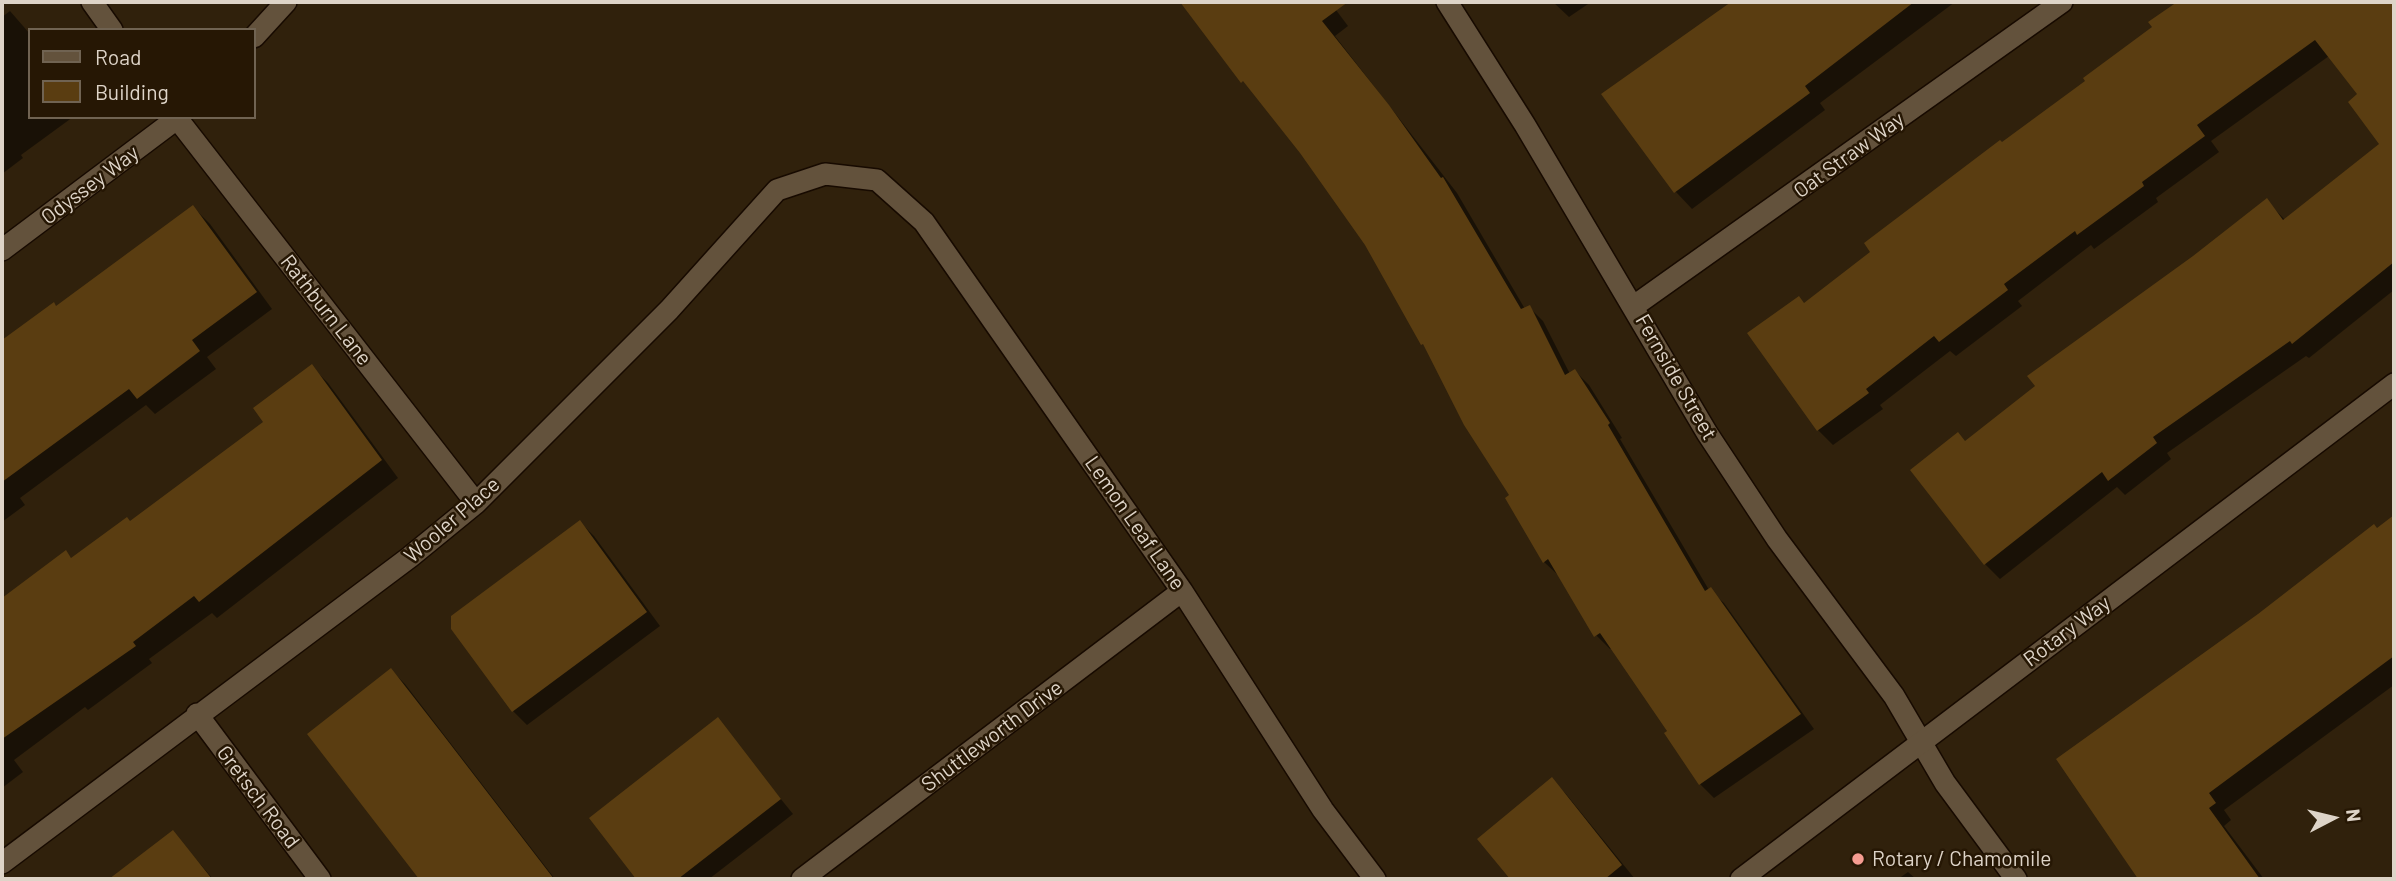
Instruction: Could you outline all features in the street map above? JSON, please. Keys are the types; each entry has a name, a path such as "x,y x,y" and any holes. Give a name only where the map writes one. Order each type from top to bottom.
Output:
{"street":[{"path":"92,2 111,28"},
{"path":"256,35 286,2"},
{"name":"Fernside Street","path":"1447,2 1634,306 1707,433 1777,539 1895,696 1945,783 2016,879"},
{"name":"Oat Straw Way","path":"1634,306 2062,2"},
{"name":"Odyssey Way","path":"2,250 177,119"},
{"name":"Rathburn Lane","path":"179,119 476,503"},
{"name":"Wooler Place","path":"2,863 197,714 410,557 476,503 669,310 777,190 825,174 877,180"},
{"name":"Lemon Leaf Lane","path":"877,180 924,222 1182,591 1323,810 1375,879"},
{"name":"Rotary Way","path":"1741,879 2394,384"},
{"name":"Shuttleworth Drive","path":"802,879 1182,591"},
{"name":"Gretsch Road","path":"197,714 320,879"}],"building":[{"path":"1180,2 1348,2 1322,21 1389,105 1441,178 1443,177 1521,309 1530,305 1565,375 1575,369 1610,423 1608,425 1705,591 1711,587 1801,714 1699,785 1664,733 1667,731 1600,633 1594,637 1548,559 1543,563 1505,498 1509,495 1464,425 1423,344 1421,345 1365,245 1300,153 1243,81 1241,83"},
{"path":"1731,2 1914,2 1805,86 1810,93 1674,193 1601,94"},
{"path":"2177,2 2394,2 2394,262 2292,344 2290,341 2153,437 2157,443 2108,481 2102,472 1984,565 1910,470 1958,432 1965,441 2035,386 2027,376 2193,256 2267,198 2283,220 2379,144 2348,102 2357,94 2315,40 2197,125 2205,136 2142,182 2144,186 2077,235 2075,231 2004,284 2008,290 1939,342 1934,336 1866,389 1869,393 1817,431 1747,333 1799,296 1804,303 1870,252 1864,243 2000,140 2002,142 2085,81 2083,78 2152,27 2148,22"},
{"path":"193,205 257,292 192,340 200,351 137,399 129,389 2,482 2,340 54,302 56,306"},
{"path":"312,364 382,460 199,602 194,596 133,642 136,646 2,739 2,598 66,550 71,558 127,517 130,521 263,422 253,408"},
{"path":"2394,515 2394,656 2209,793 2216,803 2209,808 2260,879 2138,879 2056,759 2258,614 2374,524 2377,528"},
{"path":"580,520 647,612 512,712 451,629 451,616"},
{"path":"391,668 554,879 419,879 307,734"},
{"path":"718,717 781,799 678,879 636,879 589,818"},
{"path":"1552,777 1622,865 1605,879 1510,879 1477,839"},
{"path":"173,830 212,879 109,879"}],"place":[{"name":"Rotary / Chamomile","path":"1858,859"}]}
